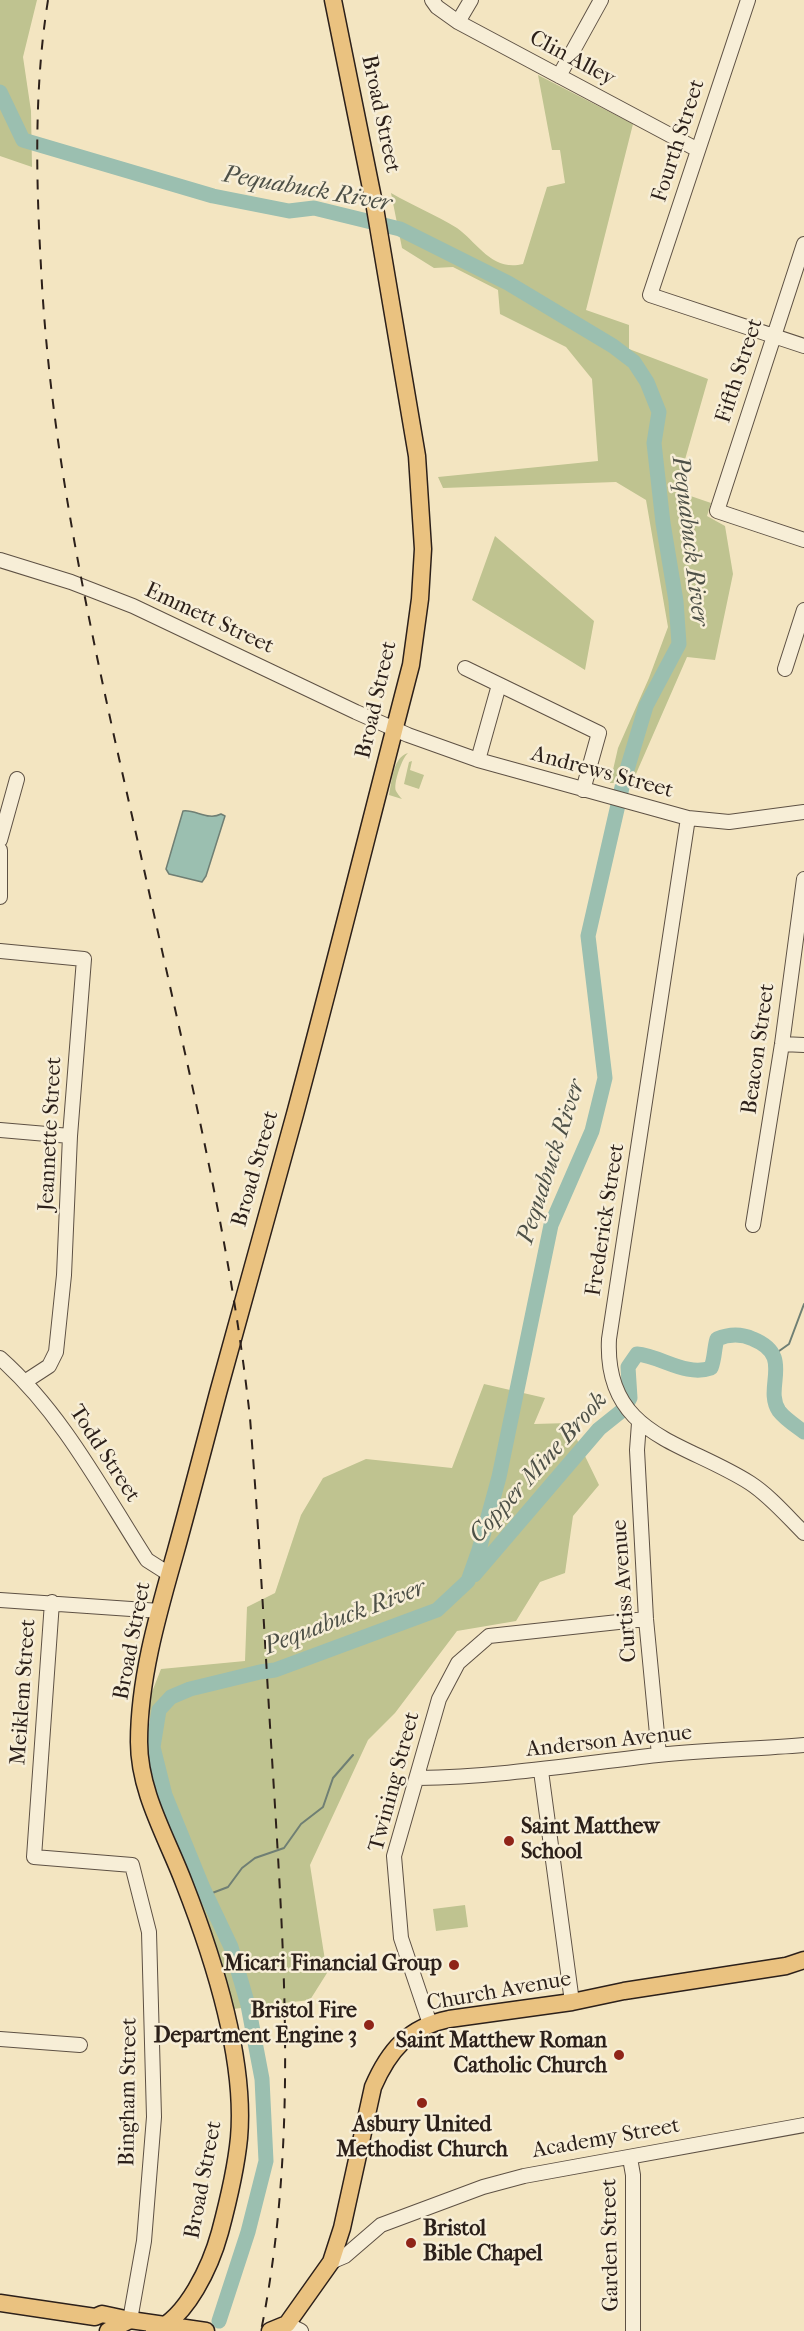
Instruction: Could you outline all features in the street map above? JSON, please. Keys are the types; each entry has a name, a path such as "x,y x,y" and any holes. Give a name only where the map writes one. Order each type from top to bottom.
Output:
{"main road":[{"name":"Broad Street","path":"160,2329 182,2309 199,2283 214,2252 233,2171 239,2120 234,2055 212,1957 153,1808 142,1768 139,1745 142,1697 169,1574 296,1109 394,729 412,655 420,599 423,549 417,456 375,207 333,0"},
{"name":"Church Avenue","path":"331,2262 342,2228 373,2087 383,2065 396,2047 416,2031 449,2019 572,2002 624,1991 786,1966 804,1960"},
{"name":"Academy Street","path":"294,2327 331,2262"},
{"path":"0,2303 103,2326 130,2320 160,2329 206,2331"},
{"path":"270,2331 294,2327"}],"street":[{"name":"Clin Alley","path":"432,0 437,7 458,22 698,150"},
{"path":"458,22 471,0"},
{"path":"559,76 601,0"},
{"name":"Fourth Street","path":"748,0 650,295 774,336"},
{"name":"Fifth Street","path":"804,244 717,511 804,540"},
{"path":"774,336 804,346"},
{"name":"Emmett Street","path":"0,560 71,582 133,606 394,729"},
{"path":"785,669 804,610"},
{"path":"465,668 599,733 583,790"},
{"path":"477,760 499,686"},
{"name":"Andrews Street","path":"394,729 477,760 688,818 729,822 804,812"},
{"path":"0,840 17,779"},
{"name":"Frederick Street","path":"688,818 609,1339 608,1360 619,1398 639,1423 751,1484 804,1533"},
{"path":"0,850 0,897"},
{"name":"Beacon Street","path":"753,1224 782,1044 804,879"},
{"name":"Jeannette Street","path":"0,951 84,959 70,1136 64,1275 56,1352 50,1366 26,1381"},
{"path":"782,1044 804,1045"},
{"path":"0,1131 70,1136"},
{"name":"Todd Street","path":"0,1358 26,1381 48,1407 147,1560 169,1574"},
{"name":"Curtiss Avenue","path":"639,1423 637,1450 646,1619 659,1755"},
{"path":"0,1600 160,1611"},
{"name":"Meiklem Street","path":"52,1602 34,1857 132,1865"},
{"name":"Twining Street","path":"430,2024 401,1938 394,1866 396,1846 418,1778 439,1699 458,1663 489,1636 646,1619"},
{"name":"Anderson Avenue","path":"418,1778 460,1778 541,1771 659,1755 804,1745"},
{"path":"541,1771 572,2002"},
{"name":"Bingham Street","path":"130,2320 144,2241 154,2117 149,1932 132,1865"},
{"path":"0,2039 80,2045"},
{"name":"Academy Street","path":"331,2262 345,2256 381,2225 483,2187 524,2176 804,2125"},
{"name":"Garden Street","path":"630,2158 633,2175 633,2331"}],"green space":[{"path":"0,0 37,0 23,57 31,111 32,167 0,156"},
{"path":"538,75 633,124 586,310 629,325 629,349 708,379 676,491 711,503 707,516 725,526 733,574 715,660 687,657 632,783 610,783 618,748 649,678 668,627 646,500 616,482 443,488 438,477 598,461 592,379 566,347 500,314 498,290 453,267 434,268 402,248 391,193 457,228 494,260 502,264 523,264 547,187 565,183 560,150 552,150"},
{"path":"495,536 594,621 585,670 472,600"},
{"path":"408,753 401,765 395,788 402,799 389,795 396,764 403,755"},
{"path":"412,761 410,770 424,775 419,789 404,784 409,762"},
{"path":"484,1384 545,1398 534,1424 569,1423 599,1485 573,1516 565,1573 540,1582 516,1621 457,1631 395,1713 368,1740 310,1865 327,1973 310,2000 233,2009 165,1820 148,1702 161,1669 245,1661 247,1607 275,1593 301,1515 323,1478 366,1459 452,1468"},
{"path":"465,1905 468,1927 436,1931 433,1909"}],"shaded area":[{"path":"183,811 206,816 221,814 225,816 206,876 202,882 169,874 166,869"}],"waterway":[{"name":"Pequabuck River","path":"0,92 23,140 213,196 289,211 314,208 400,229 508,283 613,346 634,362 647,382 659,412 654,443 663,523 676,601 679,644 646,706 623,783 588,936 605,1078 592,1131 551,1225 499,1477 468,1581 437,1610 275,1670 190,1689 171,1697 159,1710 153,1747 165,1795 203,1888 231,1947 248,2005 262,2079 266,2161 248,2232 219,2321"},
{"path":"772,1356 789,1344 804,1304"},
{"name":"Copper Mine Brook","path":"474,1575 599,1429 624,1409 630,1398 628,1367 637,1354 683,1368 702,1370 711,1368 717,1339 735,1335 753,1339 766,1346 773,1354 776,1372 775,1402 779,1411 804,1432"},
{"path":"207,1895 228,1887 242,1868 255,1858 284,1848 301,1824 323,1807 333,1778 353,1755"}],"railway":[{"path":"48,0 38,100 38,200 45,328 59,448 91,626 215,1195 238,1328 250,1418 282,1925 285,2061 280,2196 261,2331"}],"place":[{"name":"Saint Matthew School","path":"509,1841"},
{"name":"Micari Financial Group","path":"454,1965"},
{"name":"Bristol Fire Department Engine 3","path":"369,2025"},
{"name":"Saint Matthew Roman Catholic Church","path":"619,2055"},
{"name":"Asbury United Methodist Church","path":"422,2103"},
{"name":"Bristol Bible Chapel","path":"411,2243"}]}
